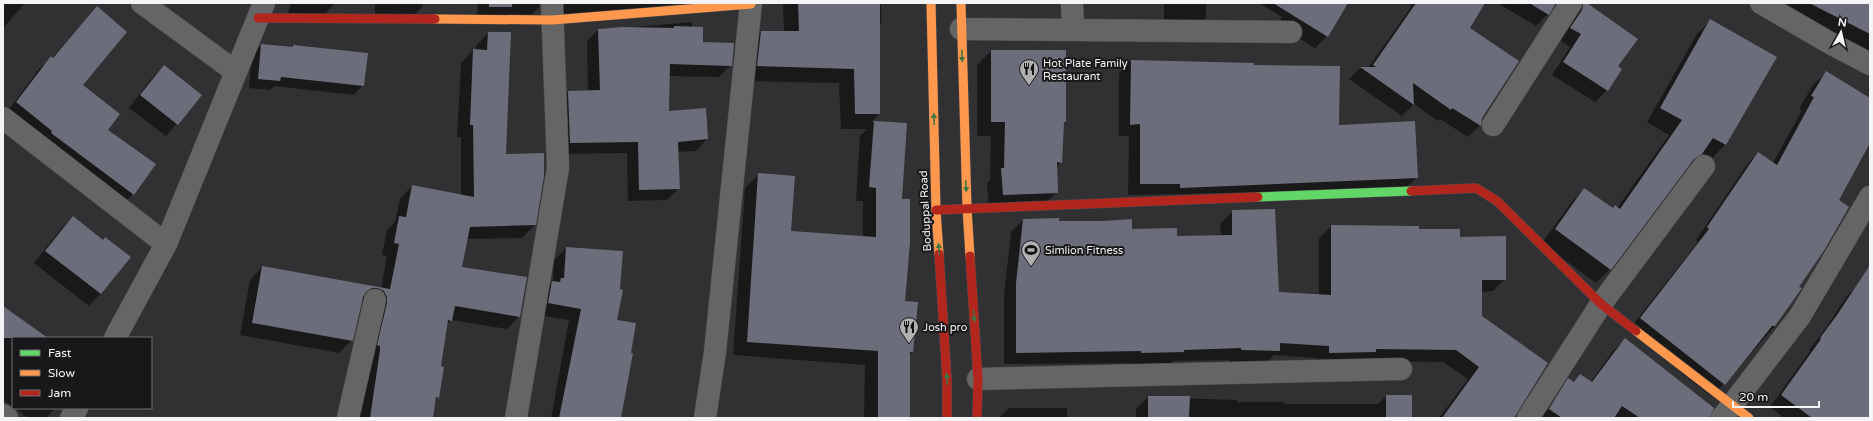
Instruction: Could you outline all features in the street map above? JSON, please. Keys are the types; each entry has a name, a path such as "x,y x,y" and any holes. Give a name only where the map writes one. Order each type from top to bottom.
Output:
{"street":[{"path":"142,3 236,72"},
{"path":"116,337 166,244 261,11 552,12 751,3 715,352 705,418"},
{"name":"Boduppal Road","path":"931,3 936,210 947,380 947,418"},
{"path":"961,3 967,208 978,379 977,418"},
{"path":"1072,3 1073,29"},
{"path":"1494,125 1571,3"},
{"path":"1761,3 1830,43 1870,64"},
{"path":"516,418 558,168 552,12"},
{"path":"961,29 1291,32"},
{"path":"3,118 166,244"},
{"path":"1528,418 1601,304 1704,166"},
{"path":"936,210 1476,188 1497,201 1601,304 1735,414 1800,316 1870,197"},
{"path":"348,418 375,300"},
{"path":"978,379 1401,370"},
{"path":"71,418 76,409"},
{"path":"3,415 7,418"}],"building":[{"path":"489,3 512,3 512,7 489,7"},
{"path":"798,3 880,3 880,114 855,114 854,69 757,66 761,31 799,31"},
{"path":"1273,3 1348,3 1328,37"},
{"path":"1416,3 1485,3 1470,28 1519,61 1482,118 1481,126 1452,108 1451,110 1413,83 1414,105 1360,67 1376,67 1373,65"},
{"path":"1529,3 1556,3 1549,15"},
{"path":"1583,3 1587,3 1638,39 1618,66 1622,69 1608,91 1563,62 1581,34 1570,28 1582,10"},
{"path":"1809,3 1870,3 1870,34"},
{"path":"97,6 127,32 83,85 120,114 108,130 156,164 134,195 51,133 52,131 16,102 51,56 53,58"},
{"path":"1710,19 1777,57 1726,145 1713,138 1702,154 1694,159 1611,270 1555,229 1584,188 1613,208 1615,205 1620,209 1682,120 1660,108"},
{"path":"674,26 703,27 703,42 734,43 732,66 670,64 669,111 706,108 708,139 678,142 680,189 639,190 638,142 570,143 568,91 600,90 598,29 623,27 674,28"},
{"path":"488,32 511,32 506,154 544,153 544,176 536,225 470,227 462,267 527,277 520,317 455,306 452,321 448,320 441,366 444,367 439,398 436,397 433,418 370,418 380,350 380,346 377,345 387,303 387,297 384,291 378,288 372,288 366,292 363,297 353,341 252,323 262,266 390,289 399,244 394,243 399,216 406,217 412,185 474,197 473,125 470,125 473,49 487,50"},
{"path":"261,44 293,47 293,45 368,53 364,86 281,77 280,81 258,79"},
{"path":"991,50 1066,50 1066,122 1064,122 1062,163 1057,162 1058,193 1003,195 1001,168 1004,168 1005,122 991,122"},
{"path":"1131,60 1254,63 1254,65 1340,66 1339,125 1415,121 1418,178 1180,188 1180,184 1140,184 1140,124 1130,125"},
{"path":"164,65 202,95 178,125 140,95"},
{"path":"1826,71 1870,98 1870,143 1839,200 1849,207 1825,249 1799,287 1802,288 1775,326 1772,326 1725,385 1640,318 1709,229 1707,227 1758,152 1777,165 1814,97 1811,96"},
{"path":"874,121 907,123 902,199 910,199 910,243 905,301 918,302 913,352 910,352 910,418 878,418 878,351 747,342 758,173 795,176 791,231 876,237 876,188 869,187"},
{"path":"1275,209 1279,292 1331,295 1331,225 1419,226 1419,229 1460,229 1460,237 1506,236 1506,280 1482,280 1482,316 1548,363 1514,418 1442,418 1479,367 1456,350 1376,349 1376,352 1329,353 1329,346 1280,343 1280,351 1241,350 1241,348 1141,353 1141,351 1016,353 1016,283 1023,219 1059,218 1059,221 1103,221 1132,219 1132,229 1177,228 1177,236 1232,235 1232,210"},
{"path":"73,216 103,240 105,237 131,257 101,294 45,251"},
{"path":"566,247 623,251 620,289 623,290 617,320 636,323 631,353 633,353 621,418 559,418 581,309 548,303 552,281 560,282 561,278 564,278"},
{"path":"1870,265 1870,418 1812,418 1781,395 1821,339 1820,338"},
{"path":"3,306 47,337 12,337 3,338"},
{"path":"1625,338 1714,408 1710,418 1640,418 1622,406 1614,418 1562,418 1549,409 1568,378 1574,382 1580,374 1592,382"},
{"path":"1386,395 1412,395 1412,418 1386,418"},
{"path":"1148,396 1190,396 1189,418 1148,418"}],"traffic: fast":[{"path":"1258,197 1411,191"}],"traffic: slow":[{"path":"931,3 936,210 939,254"},
{"path":"961,3 967,208 970,256"},
{"path":"435,19 552,20 751,4"},
{"path":"1636,331 1749,418"}],"traffic: jam":[{"path":"258,18 435,19"},
{"path":"1411,191 1476,188 1497,201 1601,304 1636,331"},
{"path":"936,210 1258,197"},
{"path":"939,254 947,380 947,418"},
{"path":"970,256 978,379 977,418"}],"place":[{"name":"Hot Plate Family Restaurant","path":"1029,86"},
{"name":"Simlion Fitness","path":"1031,267"},
{"name":"Josh pro","path":"909,344"}]}
